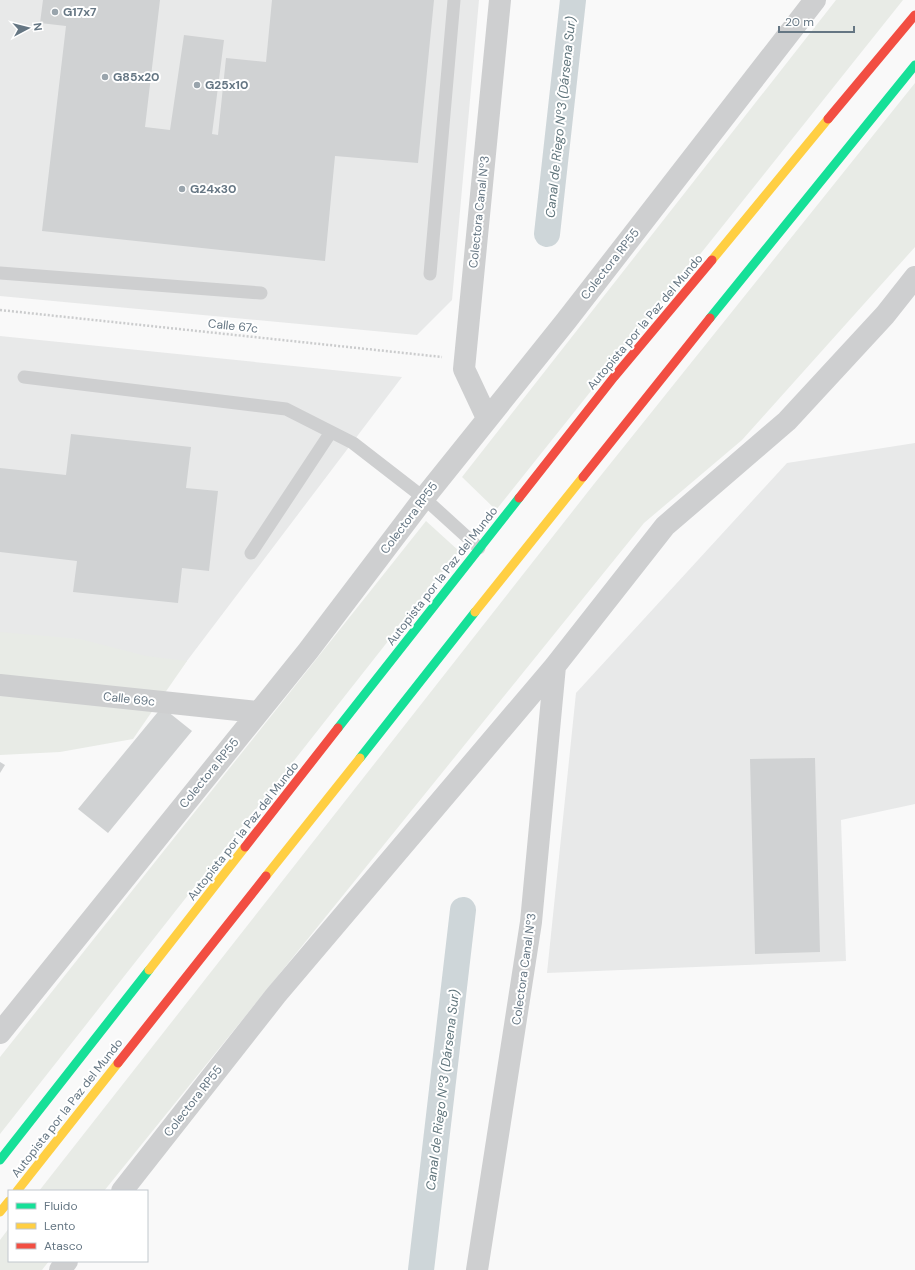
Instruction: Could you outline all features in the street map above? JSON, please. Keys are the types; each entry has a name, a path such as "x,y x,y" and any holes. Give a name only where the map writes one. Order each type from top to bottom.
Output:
{"highway":[{"name":"Autopista por la Paz del Mundo","path":"0,1160 614,377 915,15"},
{"name":"Autopista por la Paz del Mundo","path":"18,1190 635,411 915,65"},
{"path":"0,1212 8,1202"}],"street":[{"name":"Colectora Canal Nº3","path":"487,418 464,369 500,0"},
{"name":"Colectora RP55","path":"0,1033 257,712 308,651 424,498 566,321 815,0"},
{"name":"Colectora RP55","path":"123,1190 276,995 555,666 664,526 787,421 885,316 915,277"},
{"name":"Colectora Canal Nº3","path":"477,1270 531,922 555,666"},
{"name":"Calle 69c","path":"0,685 257,712"},
{"path":"60,1270 67,1262"}],"lane":[{"path":"430,274 454,0"},
{"path":"0,273 261,293"},
{"path":"24,377 286,408 352,443 424,498 479,548"},
{"path":"250,553 331,432"}],"path":[{"name":"Calle 67c","path":"0,310 465,359"}],"shaded area":[{"path":"0,0 479,0 452,300 417,335 0,296"},
{"path":"836,0 903,0 496,510 462,477"},
{"path":"915,83 915,247 742,440 644,523 105,1190 40,1190 594,484"},
{"path":"0,336 402,377 174,678 0,663"},
{"path":"915,443 915,804 841,820 846,961 547,973 576,693 787,463"},
{"path":"426,521 459,551 0,1134 0,1057"},
{"path":"0,632 80,639 146,656 187,661 133,739 60,752 0,755"},
{"path":"8,1229 8,1262 48,1262 42,1270 0,1270 0,1240"}],"building":[{"path":"43,0 160,0 145,127 170,130 184,35 224,40 212,134 218,135 226,58 266,62 272,0 434,0 418,163 335,156 325,261 42,231 66,26 40,23"},
{"path":"71,434 191,447 186,488 218,491 209,571 182,568 178,603 73,592 77,561 0,552 0,468 66,475"},
{"path":"162,707 192,731 108,833 78,809"},
{"path":"815,758 820,952 755,954 750,759"},
{"path":"0,762 5,765 0,773"}],"waterway":[{"name":"Canal de Riego Nº3 (Dársena Sur)","path":"547,234 573,0"},
{"name":"Canal de Riego Nº3 (Dársena Sur)","path":"421,1270 463,910"}],"traffic: fast":[{"path":"710,318 915,65"},
{"path":"338,728 519,498"},
{"path":"360,758 475,612"},
{"path":"0,1160 149,970"}],"traffic: slow":[{"path":"712,260 828,119"},
{"path":"475,612 583,477"},
{"path":"266,876 360,758"},
{"path":"149,970 245,847"},
{"path":"18,1190 118,1063"},
{"path":"0,1212 8,1202"}],"traffic: jam":[{"path":"828,119 915,15"},
{"path":"519,498 614,377 712,260"},
{"path":"583,477 710,318"},
{"path":"245,847 338,728"},
{"path":"118,1063 266,876"}],"place":[{"name":"G17x7","path":"55,12"},
{"name":"G85x20","path":"105,77"},
{"name":"G25x10","path":"197,85"},
{"name":"G24x30","path":"182,189"}]}
